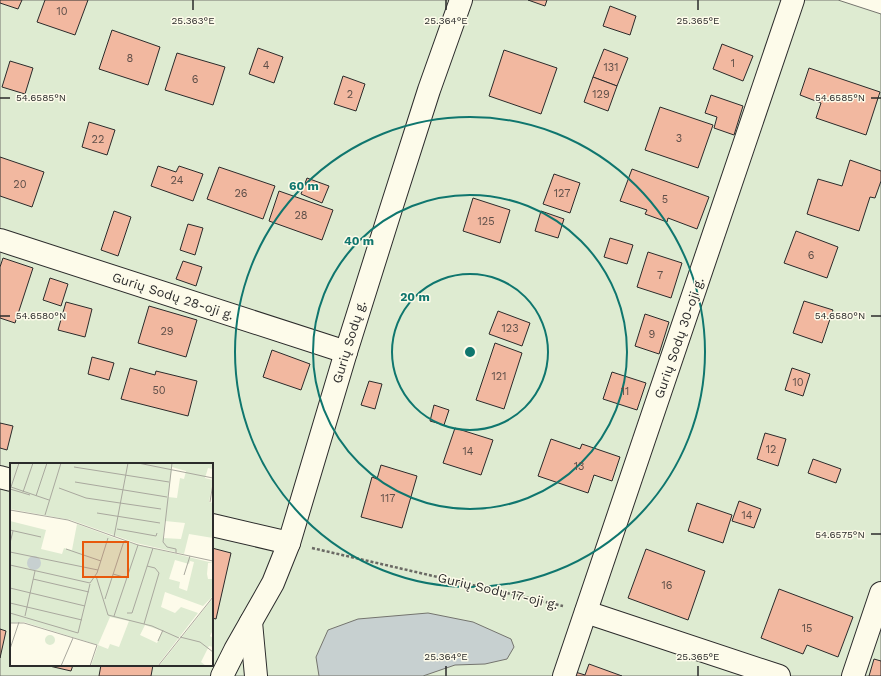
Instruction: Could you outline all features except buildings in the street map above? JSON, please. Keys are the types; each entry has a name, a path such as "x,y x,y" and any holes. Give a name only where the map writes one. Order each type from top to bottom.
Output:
{"street":[{"name":"Gurių Sodų g.","path":"222,676 273,583 289,543 346,352 427,98 461,0"},
{"name":"Gurių Sodų 30-oji g.","path":"564,676 793,0"},
{"name":"Gurių Sodų 28-oji g.","path":"0,240 346,352"},
{"path":"0,477 10,480"},
{"path":"213,525 289,543"},
{"path":"853,676 881,593"},
{"path":"586,612 779,676"},
{"path":"251,622 256,676"}],"path":[{"name":"Gurių Sodų 17-oji g.","path":"289,543 586,612"}],"green space":[{"path":"0,0 838,0 881,14 881,676 0,676"}],"shaded area":[{"path":"428,613 473,622 511,639 514,647 507,659 485,664 455,665 423,676 319,676 316,657 328,630 358,619"}]}
